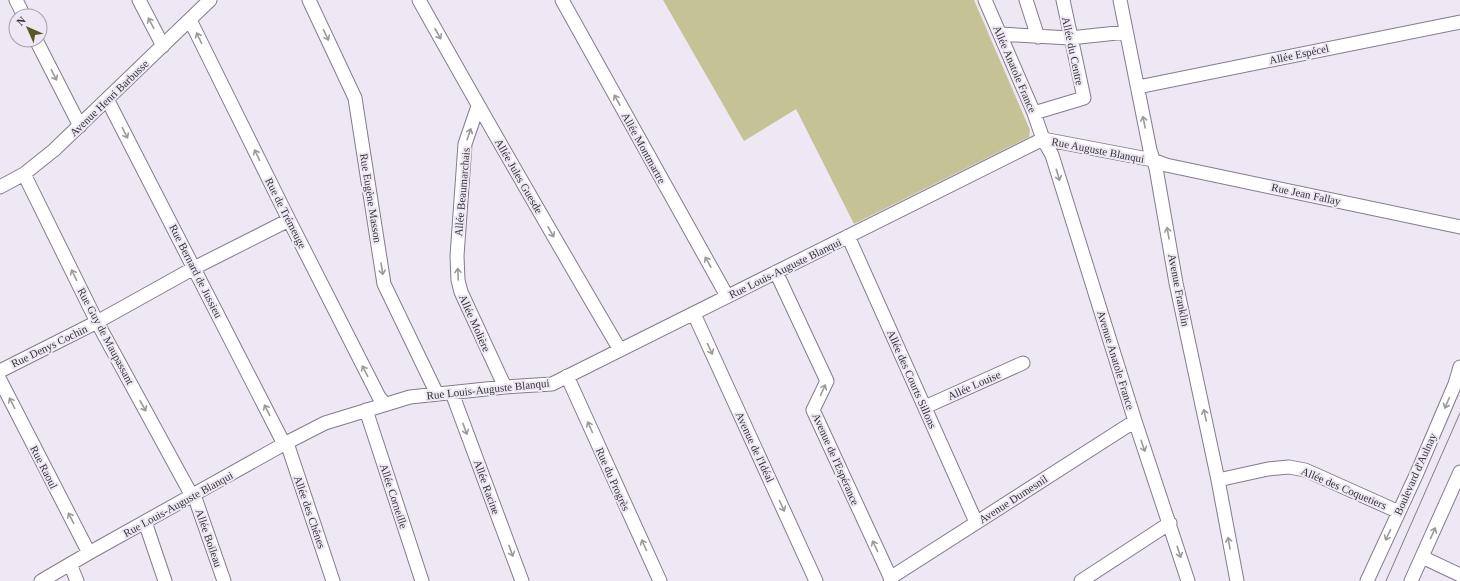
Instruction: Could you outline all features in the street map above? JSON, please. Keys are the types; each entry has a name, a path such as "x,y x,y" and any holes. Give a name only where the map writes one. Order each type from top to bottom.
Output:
{"street":[{"path":"139,0 164,46"},
{"name":"Avenue Henri Barbusse","path":"0,187 24,174 54,150 164,46 210,0"},
{"name":"Rue Eugène Masson","path":"309,0 355,98 384,284 437,394"},
{"name":"Allée Jules Guesde","path":"419,0 478,106 517,170 620,350"},
{"name":"Allée Montmartre","path":"562,0 727,296"},
{"name":"Allée Anatole France","path":"985,0 1034,113 1043,139"},
{"path":"1026,0 1038,37"},
{"name":"Allée du Centre","path":"1034,113 1084,98 1063,0"},
{"name":"Avenue Franklin","path":"1120,0 1150,150 1156,168 1176,283 1218,480 1237,581"},
{"name":"Rue de Trémeuge","path":"190,20 289,220 379,397 385,404"},
{"name":"Allée Espécel","path":"1138,87 1460,22"},
{"path":"1000,34 1070,38 1126,32"},
{"path":"40,48 80,126"},
{"name":"Rue Bernard de Jussieu","path":"108,98 194,268 286,444"},
{"name":"Allée Beaumarchais","path":"457,256 465,144 478,106"},
{"name":"Rue Louis-Auguste Blanqui","path":"41,581 193,495 325,423 410,397 505,387 552,384 1043,139"},
{"name":"Rue Auguste Blanqui","path":"1043,139 1153,160"},
{"name":"Avenue Anatole France","path":"1043,139 1052,155 1135,421 1188,581"},
{"name":"Rue Jean Fallay","path":"1153,160 1166,165 1460,227"},
{"name":"Rue Guy de Maupassant","path":"24,174 98,322 193,495"},
{"name":"Rue Denys Cochin","path":"0,371 98,322 194,268 289,220"},
{"name":"Allée des Courts Sillons","path":"848,236 976,522"},
{"name":"Allée Molière","path":"457,256 458,280 461,292 505,387"},
{"name":"Avenue de l'Espérance","path":"776,272 827,381 813,410 891,579"},
{"name":"Avenue de l'Idéal","path":"694,314 816,581"},
{"name":"Allée Louise","path":"925,407 1023,363"},
{"name":"Boulevard d'Aulnay","path":"1367,581 1455,384 1460,367"},
{"name":"Rue du Progrès","path":"567,376 660,581"},
{"name":"Rue Raoul","path":"0,380 89,553"},
{"name":"Allée Racine","path":"452,393 522,581"},
{"name":"Allée Corneille","path":"366,410 422,581"},
{"name":"Avenue Dumesnil","path":"891,579 976,522 1135,421"},
{"name":"Allée des Chênes","path":"286,444 333,581"},
{"name":"Allée des Coquetiers","path":"1218,480 1268,469 1289,467 1305,470 1399,512"},
{"path":"1411,581 1460,472"},
{"name":"Allée Boileau","path":"193,495 224,581"},
{"path":"145,522 165,581"},
{"path":"1081,581 1170,523"},
{"path":"1422,557 1460,575"},
{"path":"70,564 77,581"}],"shaded area":[{"path":"663,0 974,0 1030,130 1029,137 854,224 796,109 744,141"}],"tram line":[{"path":"1386,581 1460,413"}]}
